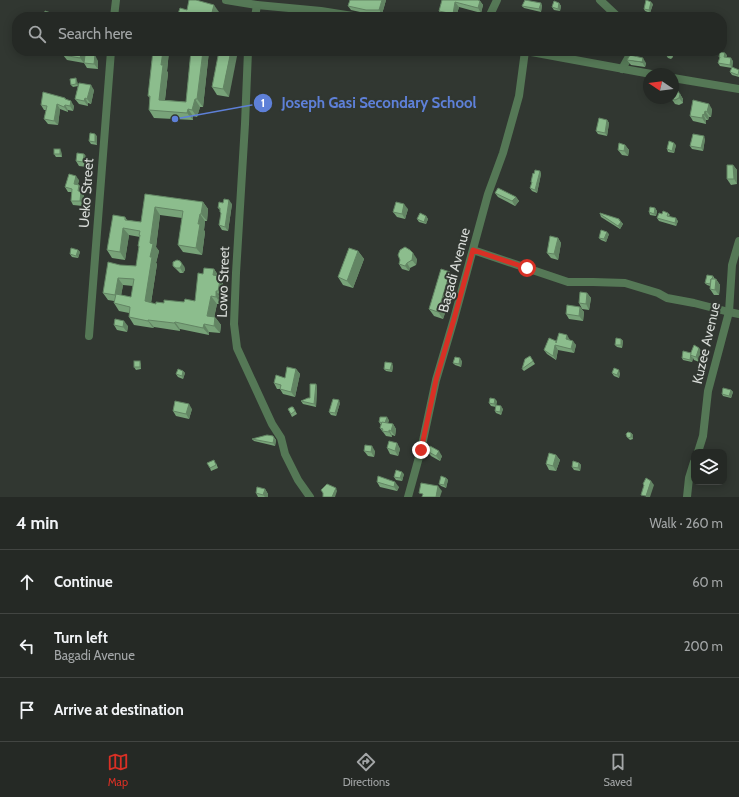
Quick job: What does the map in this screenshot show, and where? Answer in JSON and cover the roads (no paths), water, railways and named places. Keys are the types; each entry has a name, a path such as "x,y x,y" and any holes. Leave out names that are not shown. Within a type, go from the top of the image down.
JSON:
{"street":[{"path":"115,12 116,0"},
{"path":"226,0 249,2 257,5 327,12"},
{"path":"491,12 497,0"},
{"path":"600,0 613,12"},
{"path":"256,12 257,5"},
{"name":"Ueko Street","path":"89,336 111,56"},
{"name":"Lowo Street","path":"248,56 234,324 237,348 272,424 281,438 285,454 298,480 310,497"},
{"name":"Bagadi Avenue","path":"408,497 421,450 436,380 488,194 503,153 519,96 525,56"},
{"path":"553,56 643,73"},
{"path":"622,69 629,56"},
{"path":"679,79 739,89"},
{"name":"Kuzee Avenue","path":"699,449 703,436 708,391 729,312 732,265 739,240"},
{"path":"473,250 568,282 625,283 658,293 667,298 739,314"},
{"path":"688,497 689,478 691,472"}],"place":[{"name":"Joseph Gasi Secondary School","path":"175,119"}]}
